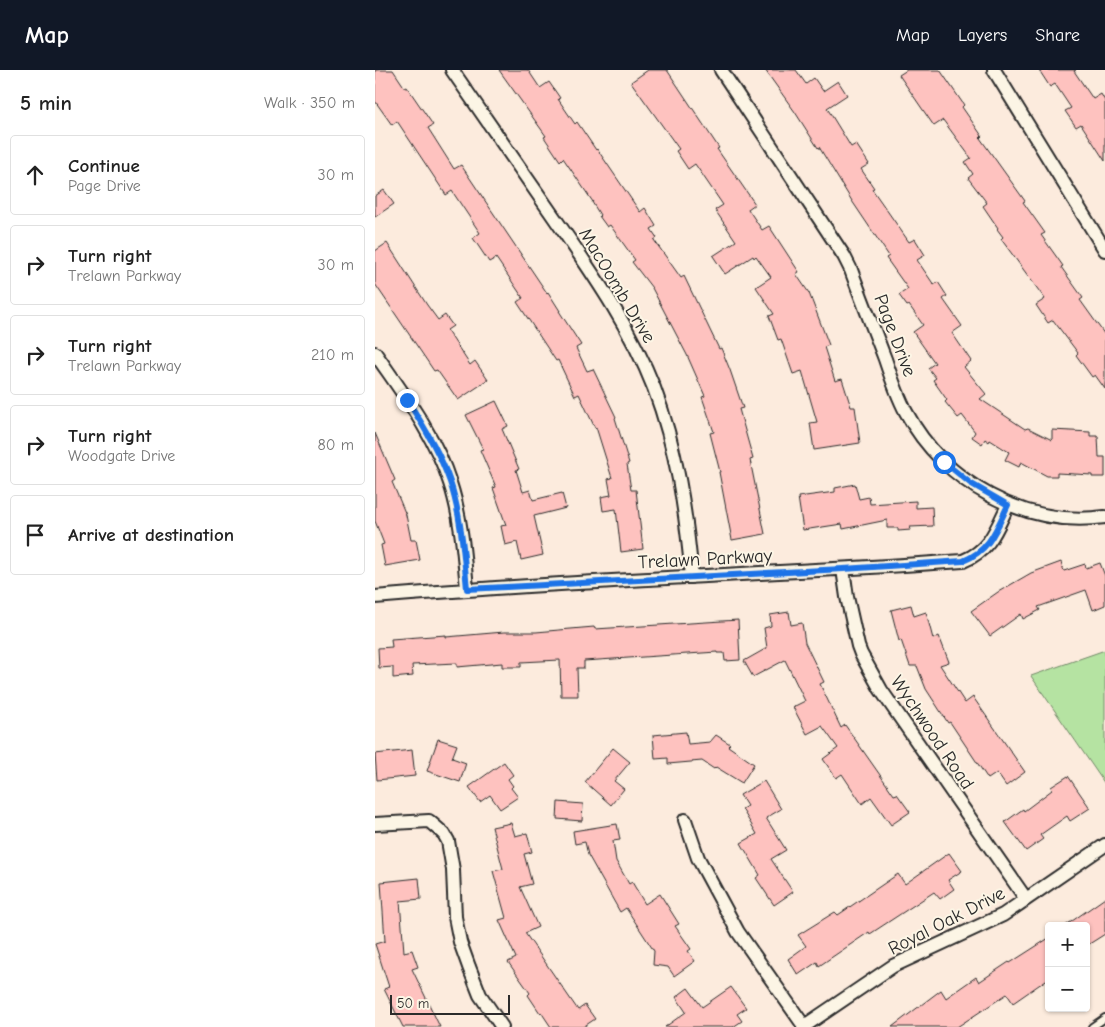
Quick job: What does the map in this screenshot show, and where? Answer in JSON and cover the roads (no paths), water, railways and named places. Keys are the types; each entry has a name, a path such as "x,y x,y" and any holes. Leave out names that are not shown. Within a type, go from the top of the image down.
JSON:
{"street":[{"name":"MacOomb Drive","path":"453,70 608,297 633,340 654,388 671,444 684,500 692,577"},
{"name":"Page Drive","path":"721,70 844,256 899,397 915,426 936,453 953,469 988,495 1008,505 1025,511 1062,518 1091,519 1105,517"},
{"path":"994,70 1105,250"},
{"path":"375,353 420,420 451,484 459,523 467,589"},
{"name":"Trelawn Parkway","path":"375,597 467,589 963,561 973,557 986,546 992,538 1008,505"},
{"name":"Wychwood Road","path":"843,569 847,597 861,654 881,690 1026,899"},
{"path":"685,820 698,858 738,932 803,1027"},
{"path":"375,824 429,821 445,834 449,849 455,918 460,942 480,995 503,1027"},
{"name":"Royal Oak Drive","path":"803,1027 893,966 1003,915 1105,845"}],"lane":[{"path":"1092,1027 1105,1018"}]}
